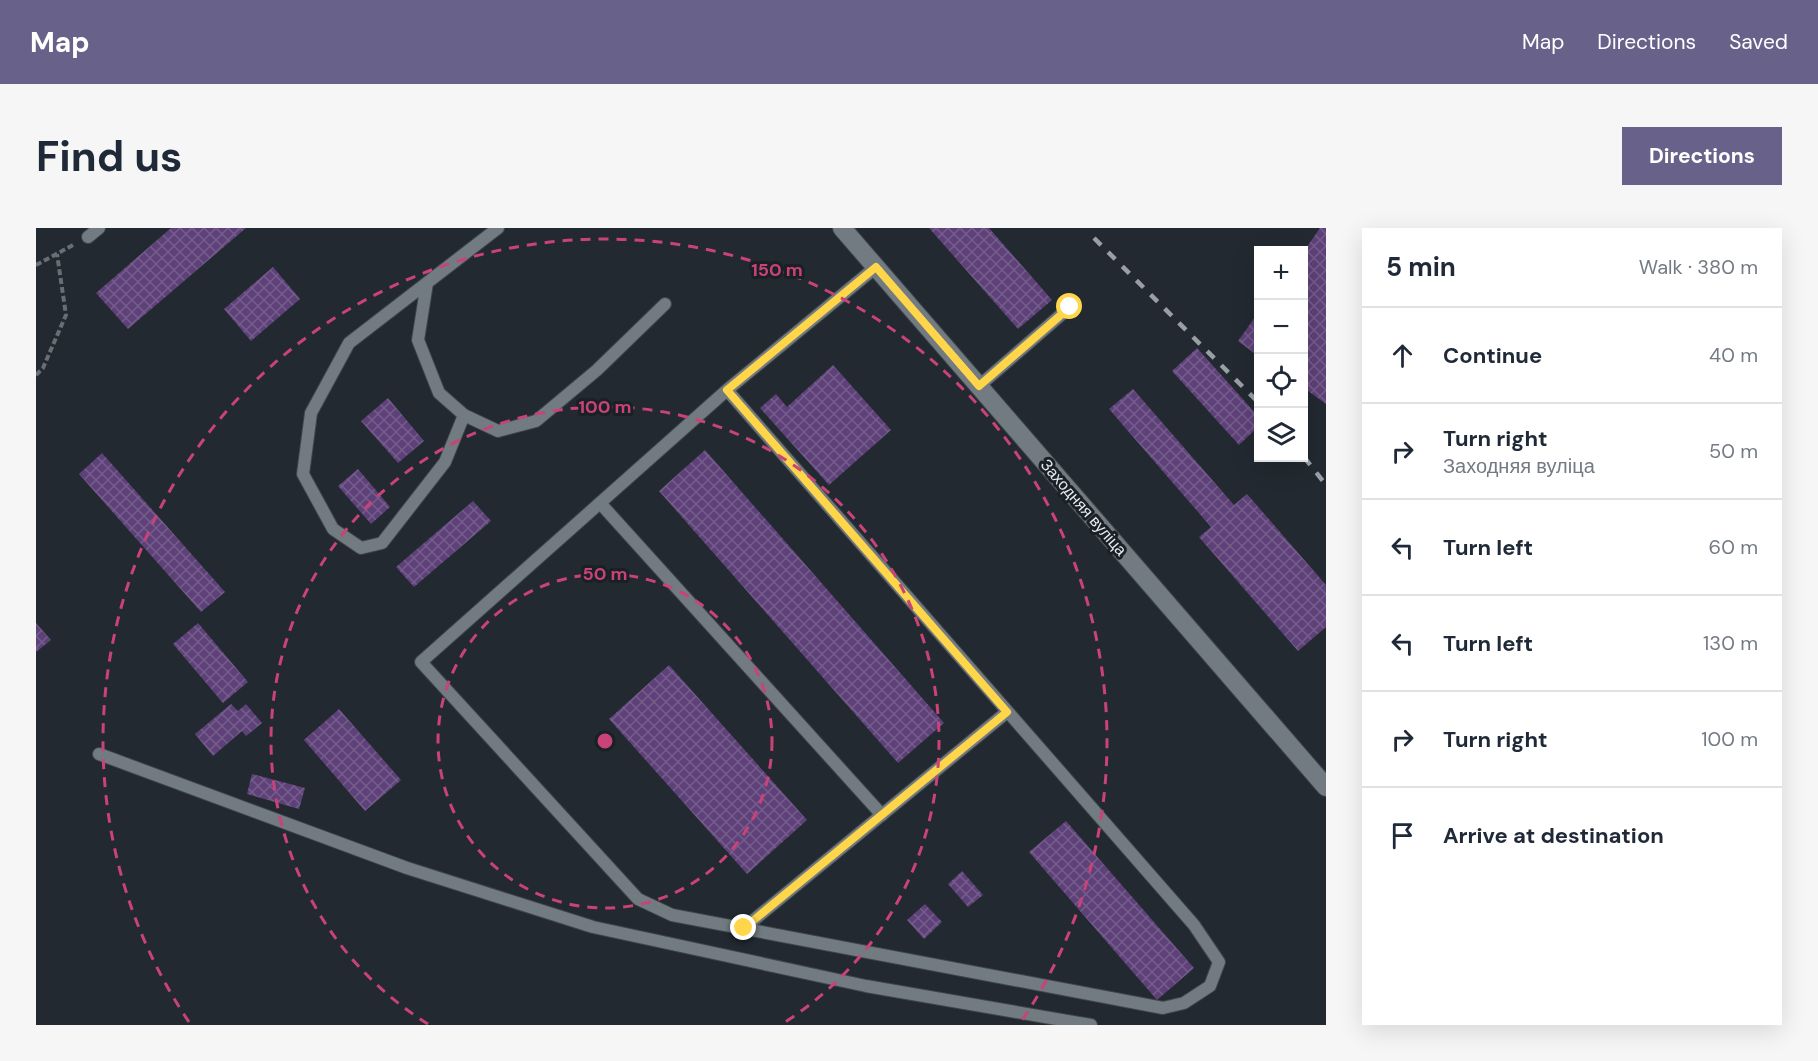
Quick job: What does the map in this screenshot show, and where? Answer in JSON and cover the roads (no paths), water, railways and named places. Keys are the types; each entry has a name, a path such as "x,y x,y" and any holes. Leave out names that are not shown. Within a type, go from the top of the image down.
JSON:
{"street":[{"name":"Заходняя вуліца","path":"842,228 1326,787"}],"lane":[{"path":"88,237 99,228"},
{"path":"464,415 445,462 382,543 362,548 333,529 303,474 311,414 349,343 498,228"},
{"path":"727,390 1194,925 1219,962 1210,987 1184,1003 1163,1008 672,915 638,898 421,662 727,390 876,267"},
{"path":"428,283 418,340 439,393 464,415 498,431 536,421 597,370 665,304"},
{"path":"979,386 1070,307"},
{"path":"600,503 882,815"},
{"path":"744,928 1007,712"},
{"path":"99,754 407,868 593,927 866,986 1091,1025"}],"railway":[{"path":"1094,238 1254,398"},
{"path":"1308,462 1326,485"}]}
